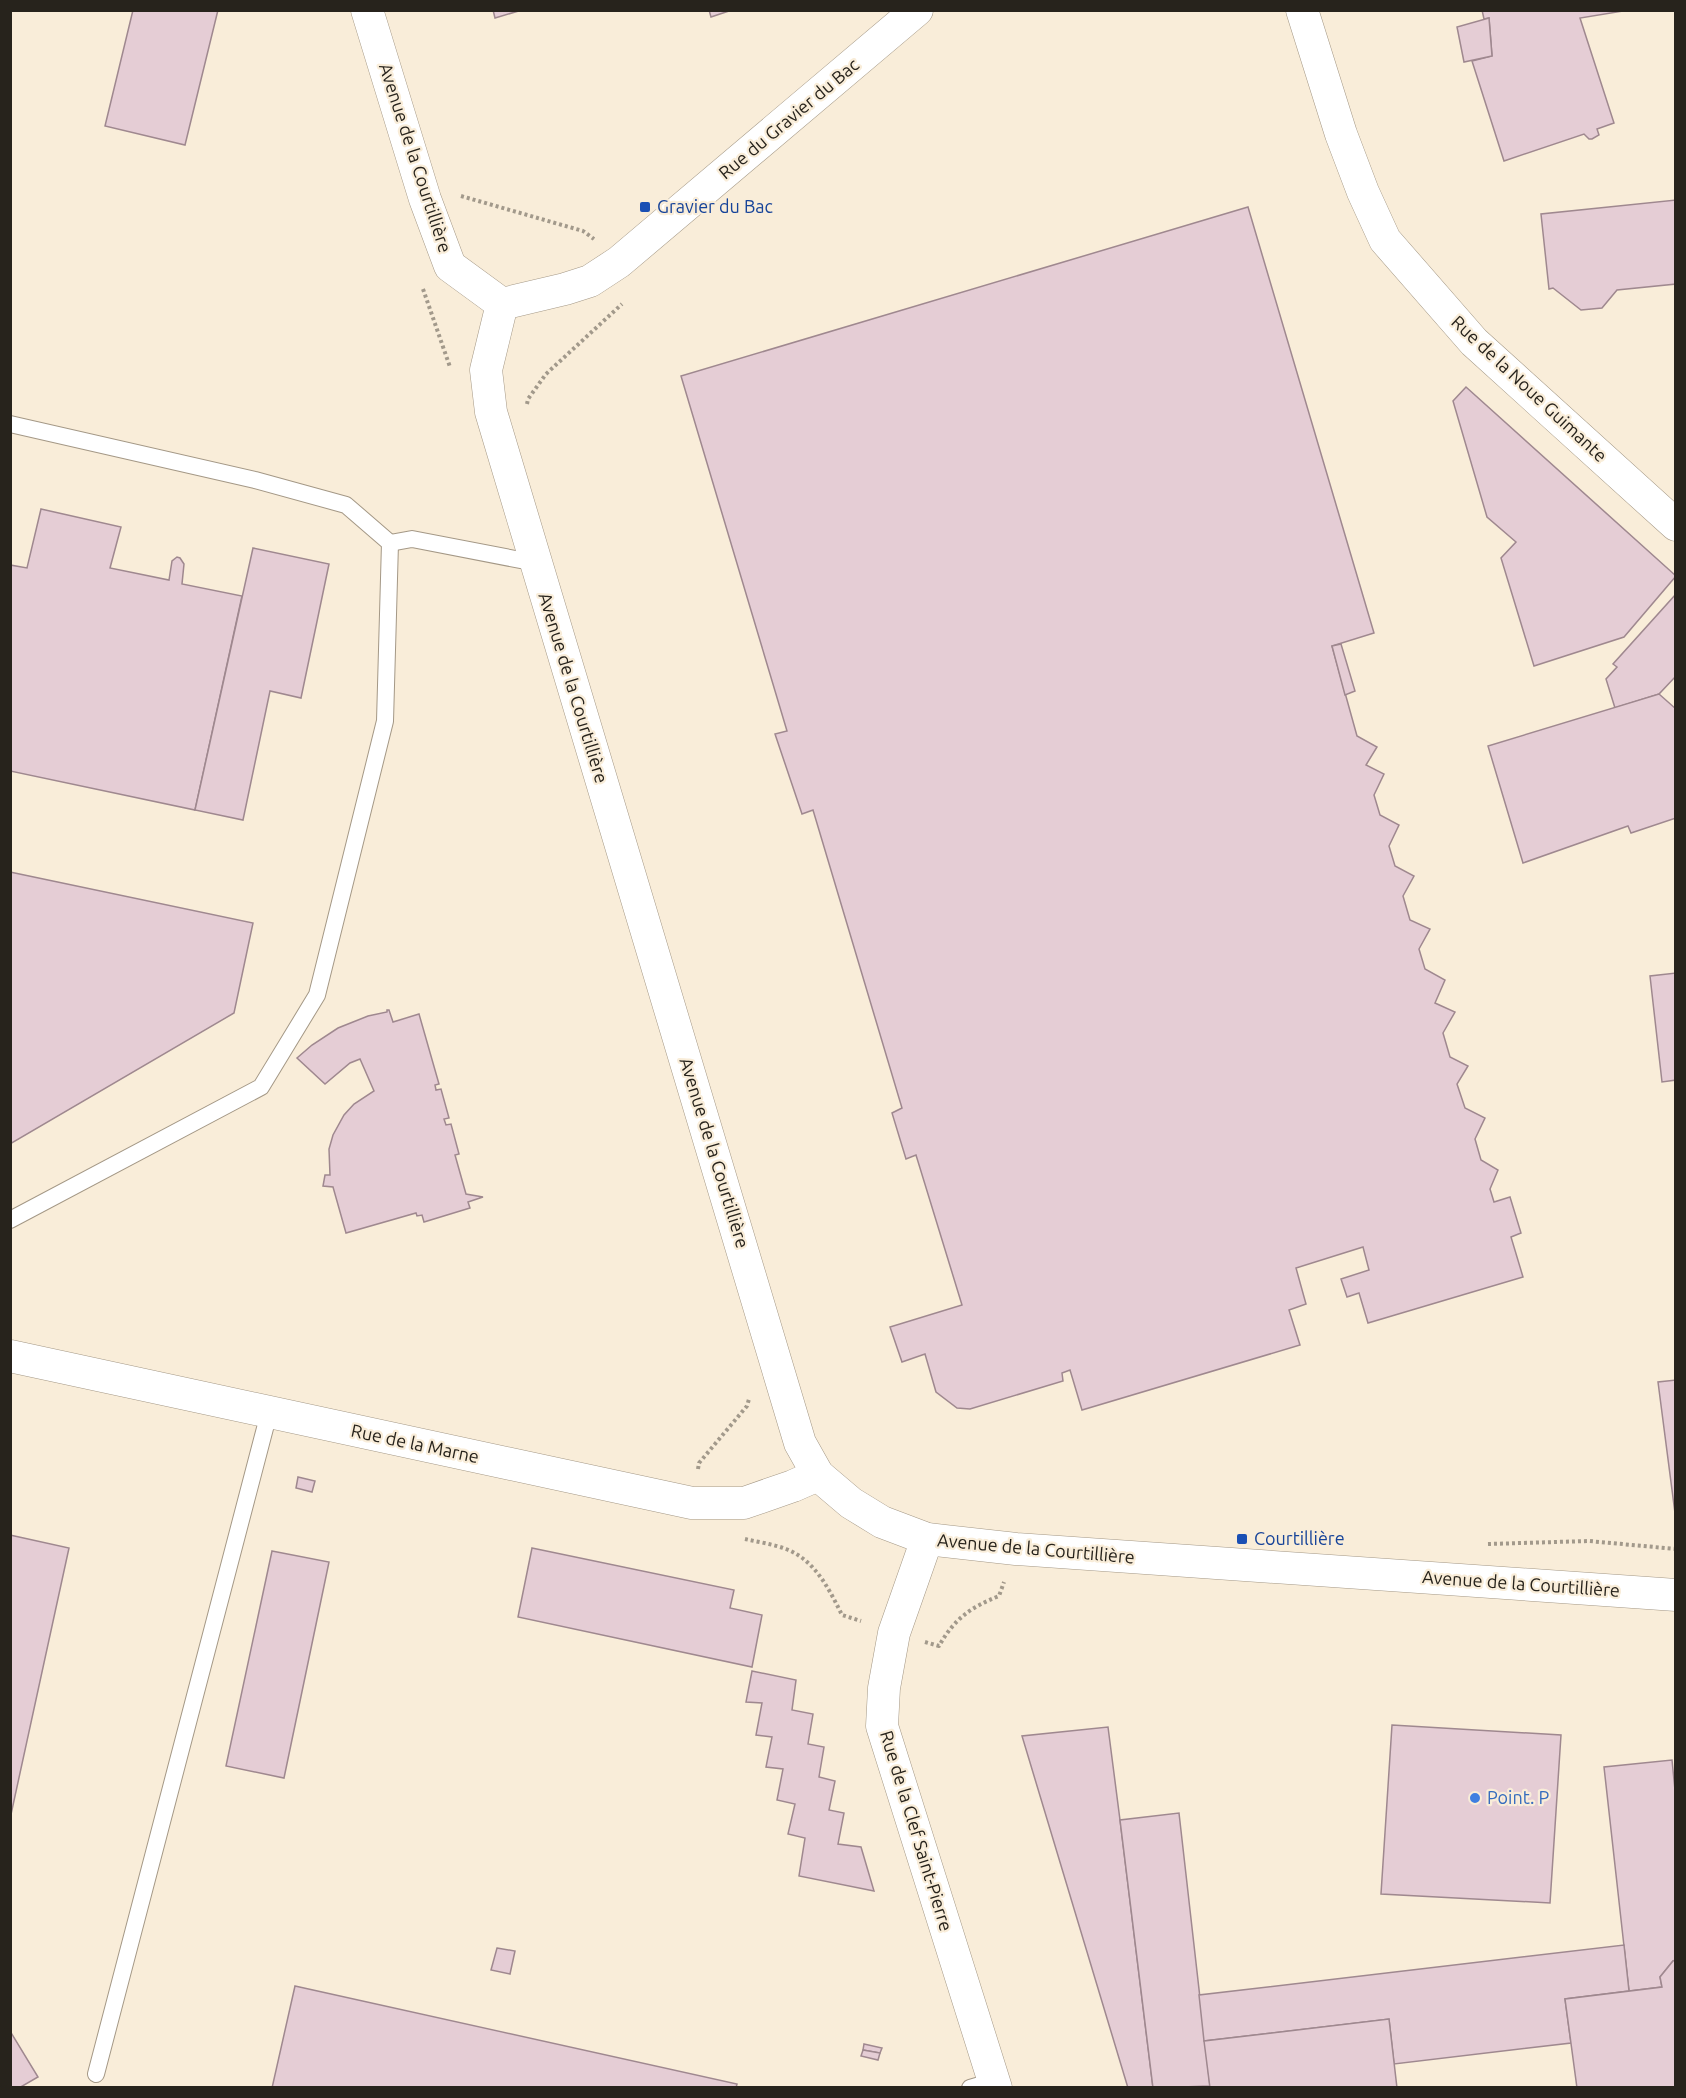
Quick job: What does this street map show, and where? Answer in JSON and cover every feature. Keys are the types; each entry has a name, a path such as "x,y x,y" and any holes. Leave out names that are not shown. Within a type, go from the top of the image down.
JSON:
{"street":[{"name":"Avenue de la Courtillière","path":"368,10 425,199 450,266 502,304 486,370 491,412 801,1443 818,1475 851,1503 882,1522 927,1539 1051,1552 1676,1595"},
{"name":"Rue du Gravier du Bac","path":"502,304 590,281 620,262 917,10"},
{"name":"Rue de la Noue Guimante","path":"1302,10 1341,134 1363,192 1385,240 1474,342 1676,525"},
{"name":"Rue de la Marne","path":"10,1356 692,1503 744,1503 818,1475"},
{"name":"Rue de la Clef Saint-Pierre","path":"927,1539 894,1633 884,1688 882,1726 986,2085"}],"lane":[{"path":"10,424 255,480 346,505 390,543"},
{"path":"390,543 412,539 536,563"},
{"path":"10,1220 261,1087 317,995 385,722 390,543"},
{"path":"96,2074 269,1413"}],"building":[{"path":"133,10 218,10 185,145 105,126"},
{"path":"493,10 522,10 495,18"},
{"path":"709,10 732,10 711,17"},
{"path":"1482,10 1629,10 1580,18 1614,123 1597,129 1599,135 1592,139 1584,134 1504,161 1472,61 1492,56 1489,18 1484,19"},
{"path":"1489,18 1492,56 1464,62 1457,27"},
{"path":"1676,200 1676,284 1617,290 1602,308 1581,310 1553,288 1549,289 1541,214"},
{"path":"1248,207 1374,633 1332,646 1357,736 1377,747 1366,765 1384,774 1374,795 1380,815 1399,825 1389,846 1395,866 1414,876 1403,896 1410,920 1430,929 1419,949 1425,969 1445,980 1435,1003 1455,1012 1443,1033 1450,1057 1468,1066 1457,1084 1465,1108 1485,1118 1475,1139 1481,1160 1498,1170 1490,1189 1494,1202 1510,1197 1521,1233 1511,1237 1523,1277 1368,1323 1359,1293 1347,1297 1341,1279 1369,1270 1363,1247 1296,1268 1306,1304 1289,1310 1300,1345 1082,1410 1070,1370 1062,1373 1063,1381 970,1409 957,1408 936,1392 925,1354 902,1362 890,1327 962,1305 916,1155 906,1159 892,1113 902,1108 813,810 802,814 775,734 787,731 681,376"},
{"path":"1466,387 1676,576 1624,637 1534,666 1501,558 1516,542 1487,517 1453,401"},
{"path":"41,509 121,527 110,568 169,580 172,561 177,557 184,564 182,584 242,596 195,810 10,771 10,565 27,568"},
{"path":"253,548 329,564 301,698 270,691 243,820 195,810"},
{"path":"1676,594 1676,676 1659,694 1615,708 1606,679 1617,667 1613,664"},
{"path":"1341,644 1355,691 1345,695 1332,646"},
{"path":"1659,694 1676,709 1676,818 1631,833 1628,826 1523,863 1488,746"},
{"path":"10,872 253,923 234,1013 10,1144"},
{"path":"1676,973 1676,1080 1662,1082 1650,976"},
{"path":"387,1010 393,1022 419,1014 439,1084 435,1085 436,1090 441,1089 449,1118 444,1119 446,1125 451,1124 459,1154 455,1155 466,1194 483,1197 468,1202 470,1208 424,1222 422,1215 417,1216 416,1213 346,1233 333,1187 323,1186 325,1175 330,1175 329,1149 333,1135 344,1115 354,1104 374,1091 360,1059 350,1063 325,1084 297,1058 338,1028 368,1016 387,1012"},
{"path":"1676,1380 1676,1513 1675,1513 1658,1382"},
{"path":"298,1477 315,1481 312,1492 296,1488"},
{"path":"10,1535 69,1548 10,1819"},
{"path":"532,1548 734,1590 730,1608 762,1615 752,1667 518,1617"},
{"path":"272,1551 329,1562 284,1778 226,1766"},
{"path":"752,1671 796,1680 792,1710 813,1714 808,1744 824,1747 819,1777 835,1781 829,1810 844,1813 838,1844 861,1847 874,1891 799,1876 805,1838 788,1834 795,1804 777,1800 783,1769 766,1767 772,1737 756,1735 762,1703 746,1702"},
{"path":"1392,1725 1561,1735 1550,1903 1381,1894"},
{"path":"1108,1727 1153,2088 1128,2088 1022,1736"},
{"path":"1672,1760 1676,1800 1676,1960 1660,1977 1662,1987 1629,1991 1604,1767"},
{"path":"1179,1813 1210,2086 1153,2088 1120,1820"},
{"path":"1624,1945 1629,1991 1565,1999 1571,2043 1394,2064 1389,2019 1204,2041 1199,1995"},
{"path":"497,1948 515,1951 510,1974 491,1970"},
{"path":"1676,1960 1676,2088 1577,2088 1565,1999 1662,1987 1660,1977"},
{"path":"295,1986 737,2084 736,2088 272,2088"},
{"path":"1389,2019 1397,2088 1210,2088 1204,2041"},
{"path":"10,2031 38,2077 19,2088 10,2088"},
{"path":"864,2044 882,2048 880,2053 863,2050"},
{"path":"863,2050 880,2053 878,2060 861,2056"}],"place":[{"name":"Gravier du Bac","path":"645,207"},
{"name":"Courtillière","path":"1242,1539"},
{"name":"Point. P","path":"1475,1798"}]}
